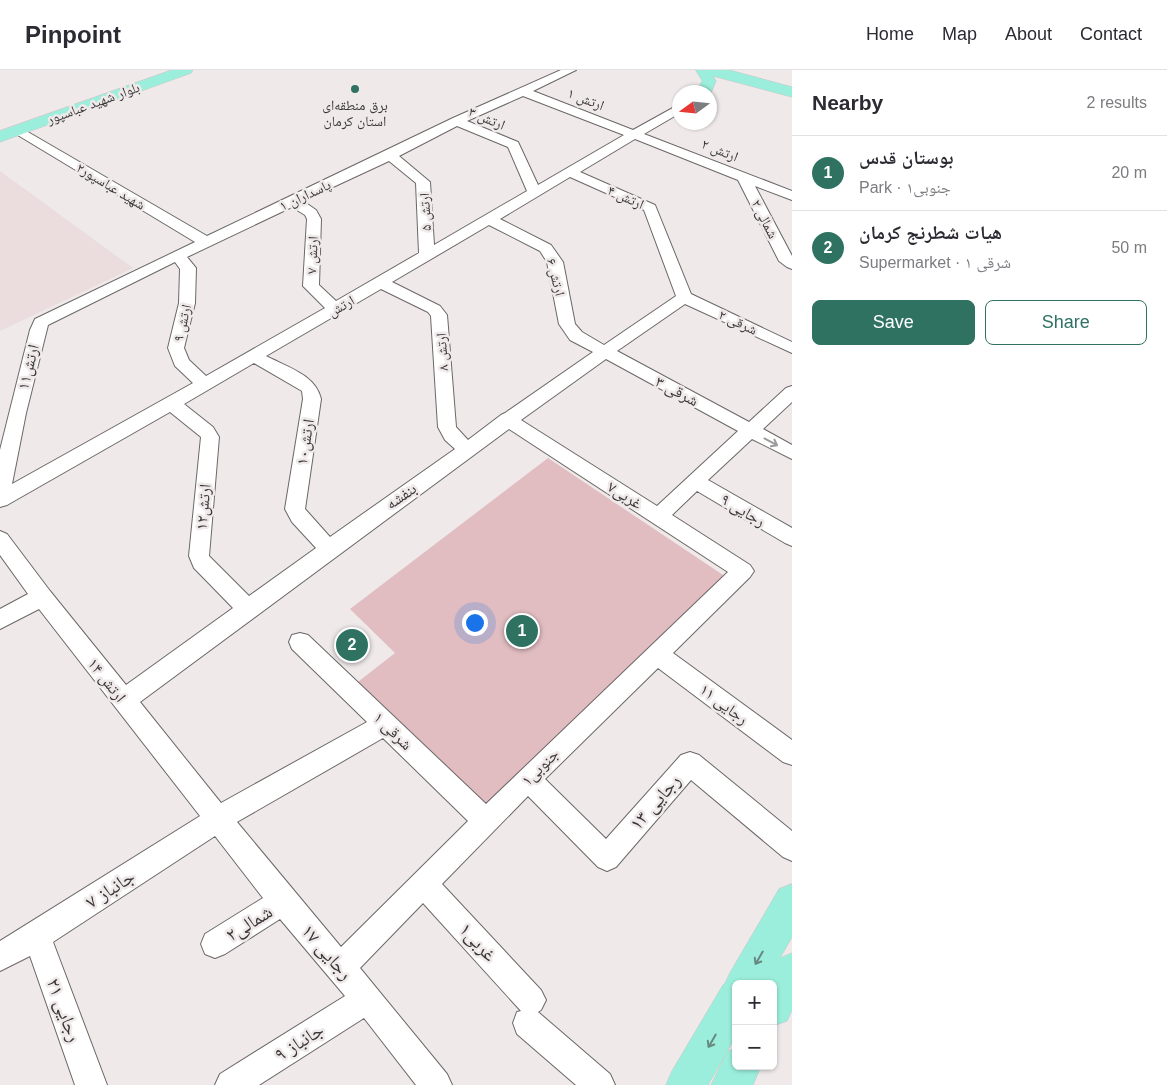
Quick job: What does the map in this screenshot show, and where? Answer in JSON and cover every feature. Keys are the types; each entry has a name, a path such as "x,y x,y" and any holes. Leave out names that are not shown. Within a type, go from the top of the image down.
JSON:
{"main road":[{"name":"بلوار شهید عباسپور","path":"0,137 56,112 161,70"},
{"name":"بلوار شهید عباسپور","path":"0,127 56,112 186,70"},
{"path":"703,70 709,81 707,85"},
{"path":"708,70 733,73 785,90"},
{"path":"717,90 742,86 785,90"},
{"path":"747,980 789,914"},
{"path":"777,1000 792,972"},
{"path":"686,1085 732,1005"}],"street":[{"name":"پاسداران ۱","path":"42,322 52,315 205,241 390,155 457,121 570,70"},
{"name":"ارتش ۱","path":"524,92 637,134"},
{"name":"ارتش","path":"0,500 172,404 672,113"},
{"name":"ارتش ۳","path":"457,121 513,145 534,192"},
{"name":"شهید عباسپور۲","path":"17,131 205,241"},
{"name":"ارتش ۲","path":"637,134 792,196"},
{"name":"ارتش ۵","path":"390,155 423,182 427,255"},
{"name":"ارتش ۴","path":"569,172 650,208 684,297"},
{"name":"شمالی ۲","path":"743,177 789,263"},
{"name":"ارتش ۷","path":"293,201 311,214 314,219 310,286 335,309"},
{"name":"ارتش ۶","path":"489,219 546,248 555,262 567,324 576,336 604,352"},
{"name":"ارتش ۹","path":"177,255 188,268 188,283 187,303 176,348 181,362 205,384"},
{"name":"ارتش ۸","path":"380,282 434,309 438,315 447,427 452,436 467,449"},
{"name":"شرقی ۲","path":"684,297 792,348"},
{"name":"بنفشه","path":"123,701 328,548 507,419 684,297"},
{"name":"ارتش۱۱","path":"0,495 17,413 38,330 42,322"},
{"name":"شرقی ۳","path":"604,352 792,453"},
{"name":"ارتش۱۰","path":"254,356 304,383 310,389 312,399 295,509 299,518 328,548"},
{"path":"659,516 792,392"},
{"name":"ارتش۱۲","path":"172,404 206,431 210,437 198,556 247,608"},
{"path":"0,421 17,413"},
{"name":"غربی۷","path":"507,419 743,570"},
{"name":"رجایی ۹","path":"695,481 792,538"},
{"name":"ارتش ۱۴","path":"0,539 42,597 218,819"},
{"name":"جنوبی۱","path":"341,967 528,779 743,570"},
{"path":"0,620 42,597"},
{"name":"شرقی ۱","path":"300,642 486,822"},
{"name":"رجایی ۱۱","path":"656,654 792,754"},
{"name":"جانباز ۷","path":"0,957 37,936 218,819 385,724"},
{"name":"رجایی ۱۳","path":"528,779 607,858 690,763 792,848"},
{"name":"رجایی ۱۷","path":"218,819 283,901 367,998 436,1085"},
{"name":"غربی۱","path":"424,884 530,1012 598,1085"},
{"name":"شمالی۲","path":"215,944 283,901"},
{"name":"رجایی ۲۱","path":"37,936 91,1085"},
{"name":"جانباز ۹","path":"230,1085 367,998"}],"shaded area":[{"path":"0,171 133,268 0,331"},
{"path":"548,458 726,577 482,819 354,685 395,653 350,609"}],"place":[{"name":"برق منطقه‌ای استان کرمان","path":"355,89"},
{"name":"بوستان قدس","path":"522,631"},
{"name":"هیات شطرنج کرمان","path":"352,645"}]}
